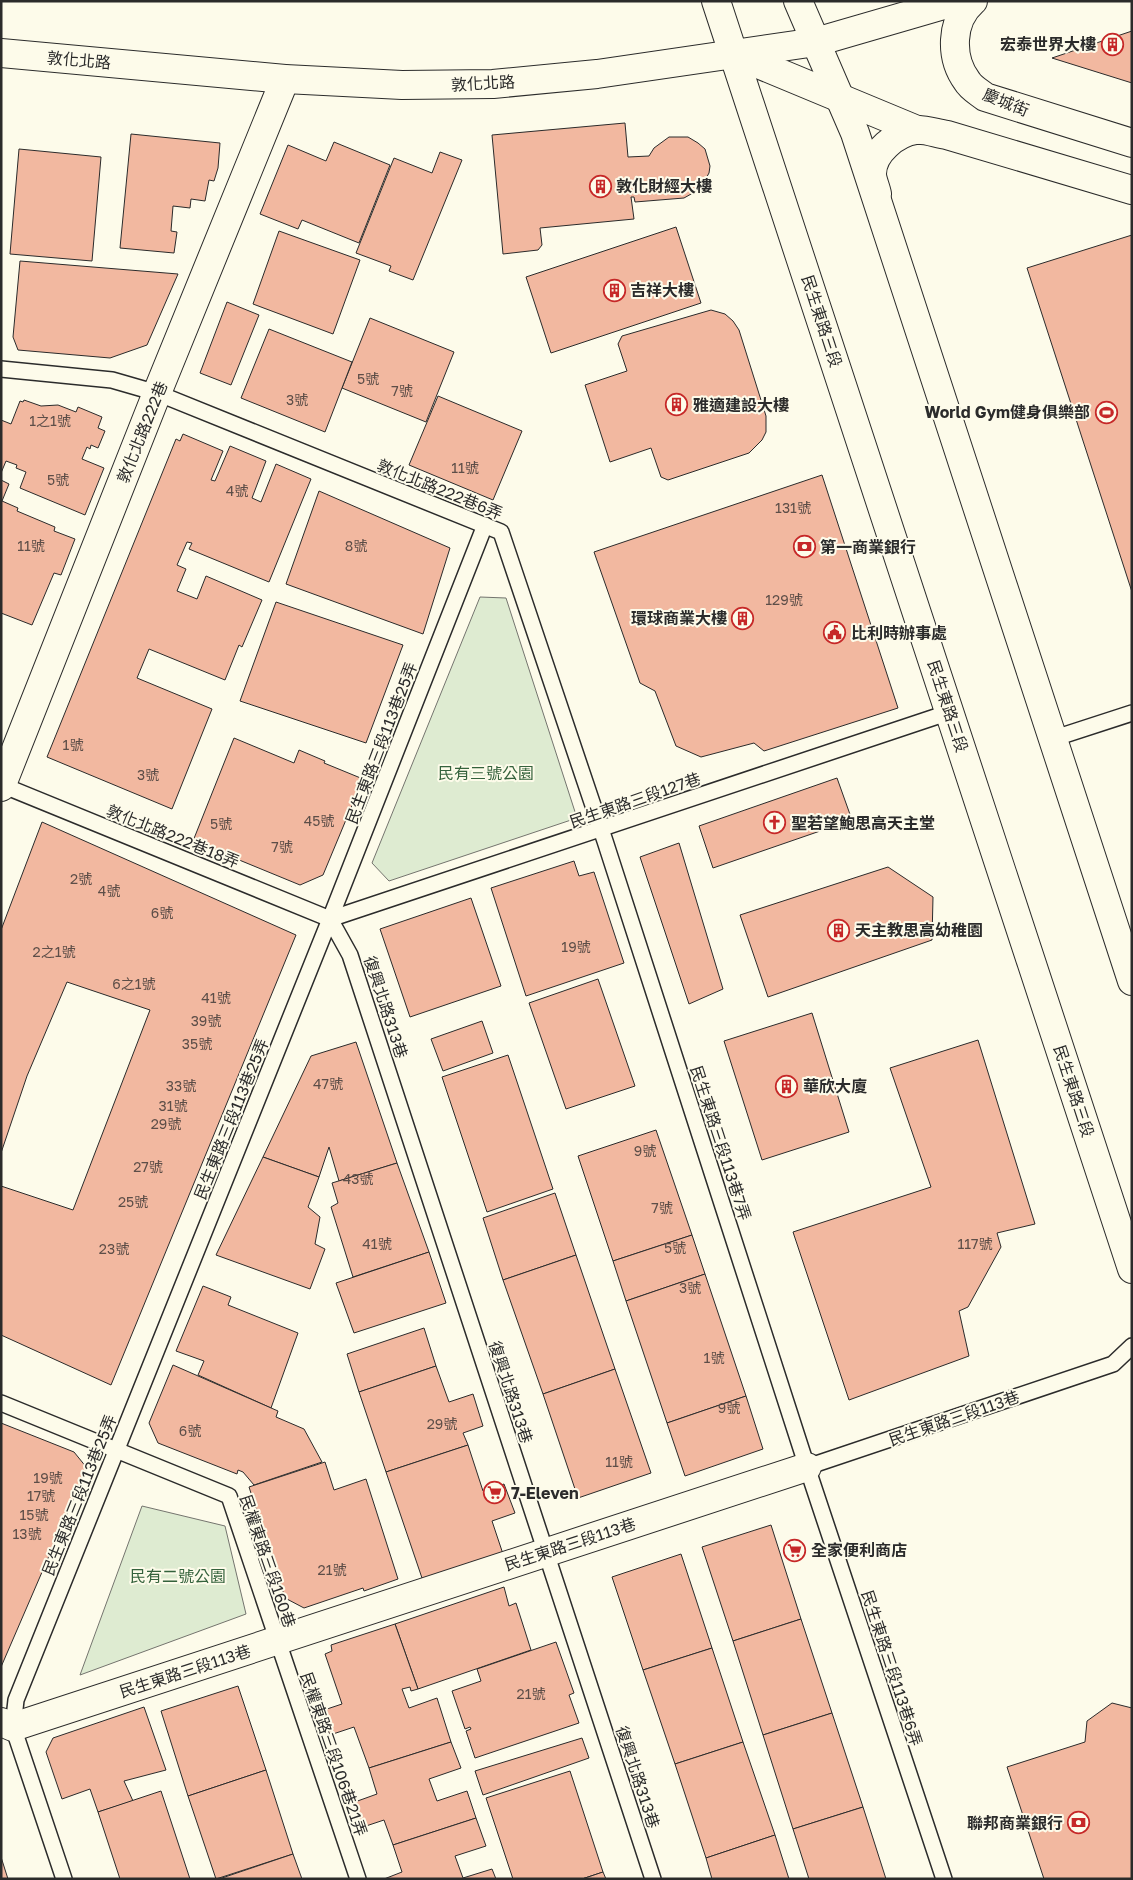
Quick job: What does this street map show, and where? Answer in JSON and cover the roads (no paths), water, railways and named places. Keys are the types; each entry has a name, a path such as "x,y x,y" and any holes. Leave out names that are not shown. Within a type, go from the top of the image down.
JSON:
{"street":[{"name":"民生東路三段","path":"716,1 1132,1269"},
{"path":"798,1 855,133 1132,981"},
{"name":"敦化北路","path":"1,53 285,79 402,85 493,84 597,74 816,42 957,1"},
{"name":"慶城街","path":"973,1 960,19 955,36 957,60 968,83 984,97 1132,143"},
{"path":"734,54 917,130 947,135 1132,190"},
{"name":"敦化北路222巷","path":"2,786 157,393 285,79"},
{"path":"879,206 872,174 877,158 886,145 900,134 917,130"},
{"name":"民生東路三段113巷","path":"7,1725 278,1641 545,1552 807,1468"}],"lane":[{"name":"敦化北路222巷6弄","path":"1,370 112,380 157,393 501,532 601,830"},
{"name":"民生東路三段113巷25弄","path":"7,1725 330,919 485,525"},
{"name":"民生東路三段127巷","path":"330,919 950,712"},
{"path":"1052,739 1132,713"},
{"name":"敦化北路222巷18弄","path":"2,786 330,919"},
{"name":"民生東路三段113巷7弄","path":"601,830 807,1468"},
{"name":"復興北路313巷","path":"330,919 350,955 653,1879"},
{"name":"民生東路三段113巷","path":"807,1468 1113,1364 1132,1346"},
{"name":"民權東路三段160巷","path":"1,1403 229,1496 278,1641"},
{"name":"民生東路三段113巷6弄","path":"807,1468 944,1879"},
{"name":"民權東路三段106巷21弄","path":"278,1641 358,1879"},
{"path":"7,1725 64,1879"}],"place":[{"name":"宏泰世界大樓","path":"1112,44"},
{"name":"敦化財經大樓","path":"600,186"},
{"name":"吉祥大樓","path":"614,290"},
{"name":"雅適建設大樓","path":"677,405"},
{"name":"World Gym健身俱樂部","path":"1106,412"},
{"name":"第一商業銀行","path":"804,547"},
{"name":"環球商業大樓","path":"743,618"},
{"name":"比利時辦事處","path":"835,633"},
{"name":"聖若望鮑思高天主堂","path":"775,823"},
{"name":"天主教思高幼稚園","path":"839,930"},
{"name":"華欣大廈","path":"787,1086"},
{"name":"7-Eleven","path":"495,1493"},
{"name":"全家便利商店","path":"795,1550"},
{"name":"聯邦商業銀行","path":"1079,1823"}],"park label":[{"name":"民有三號公園","path":"486,773"},
{"name":"民有二號公園","path":"178,1576"}]}
